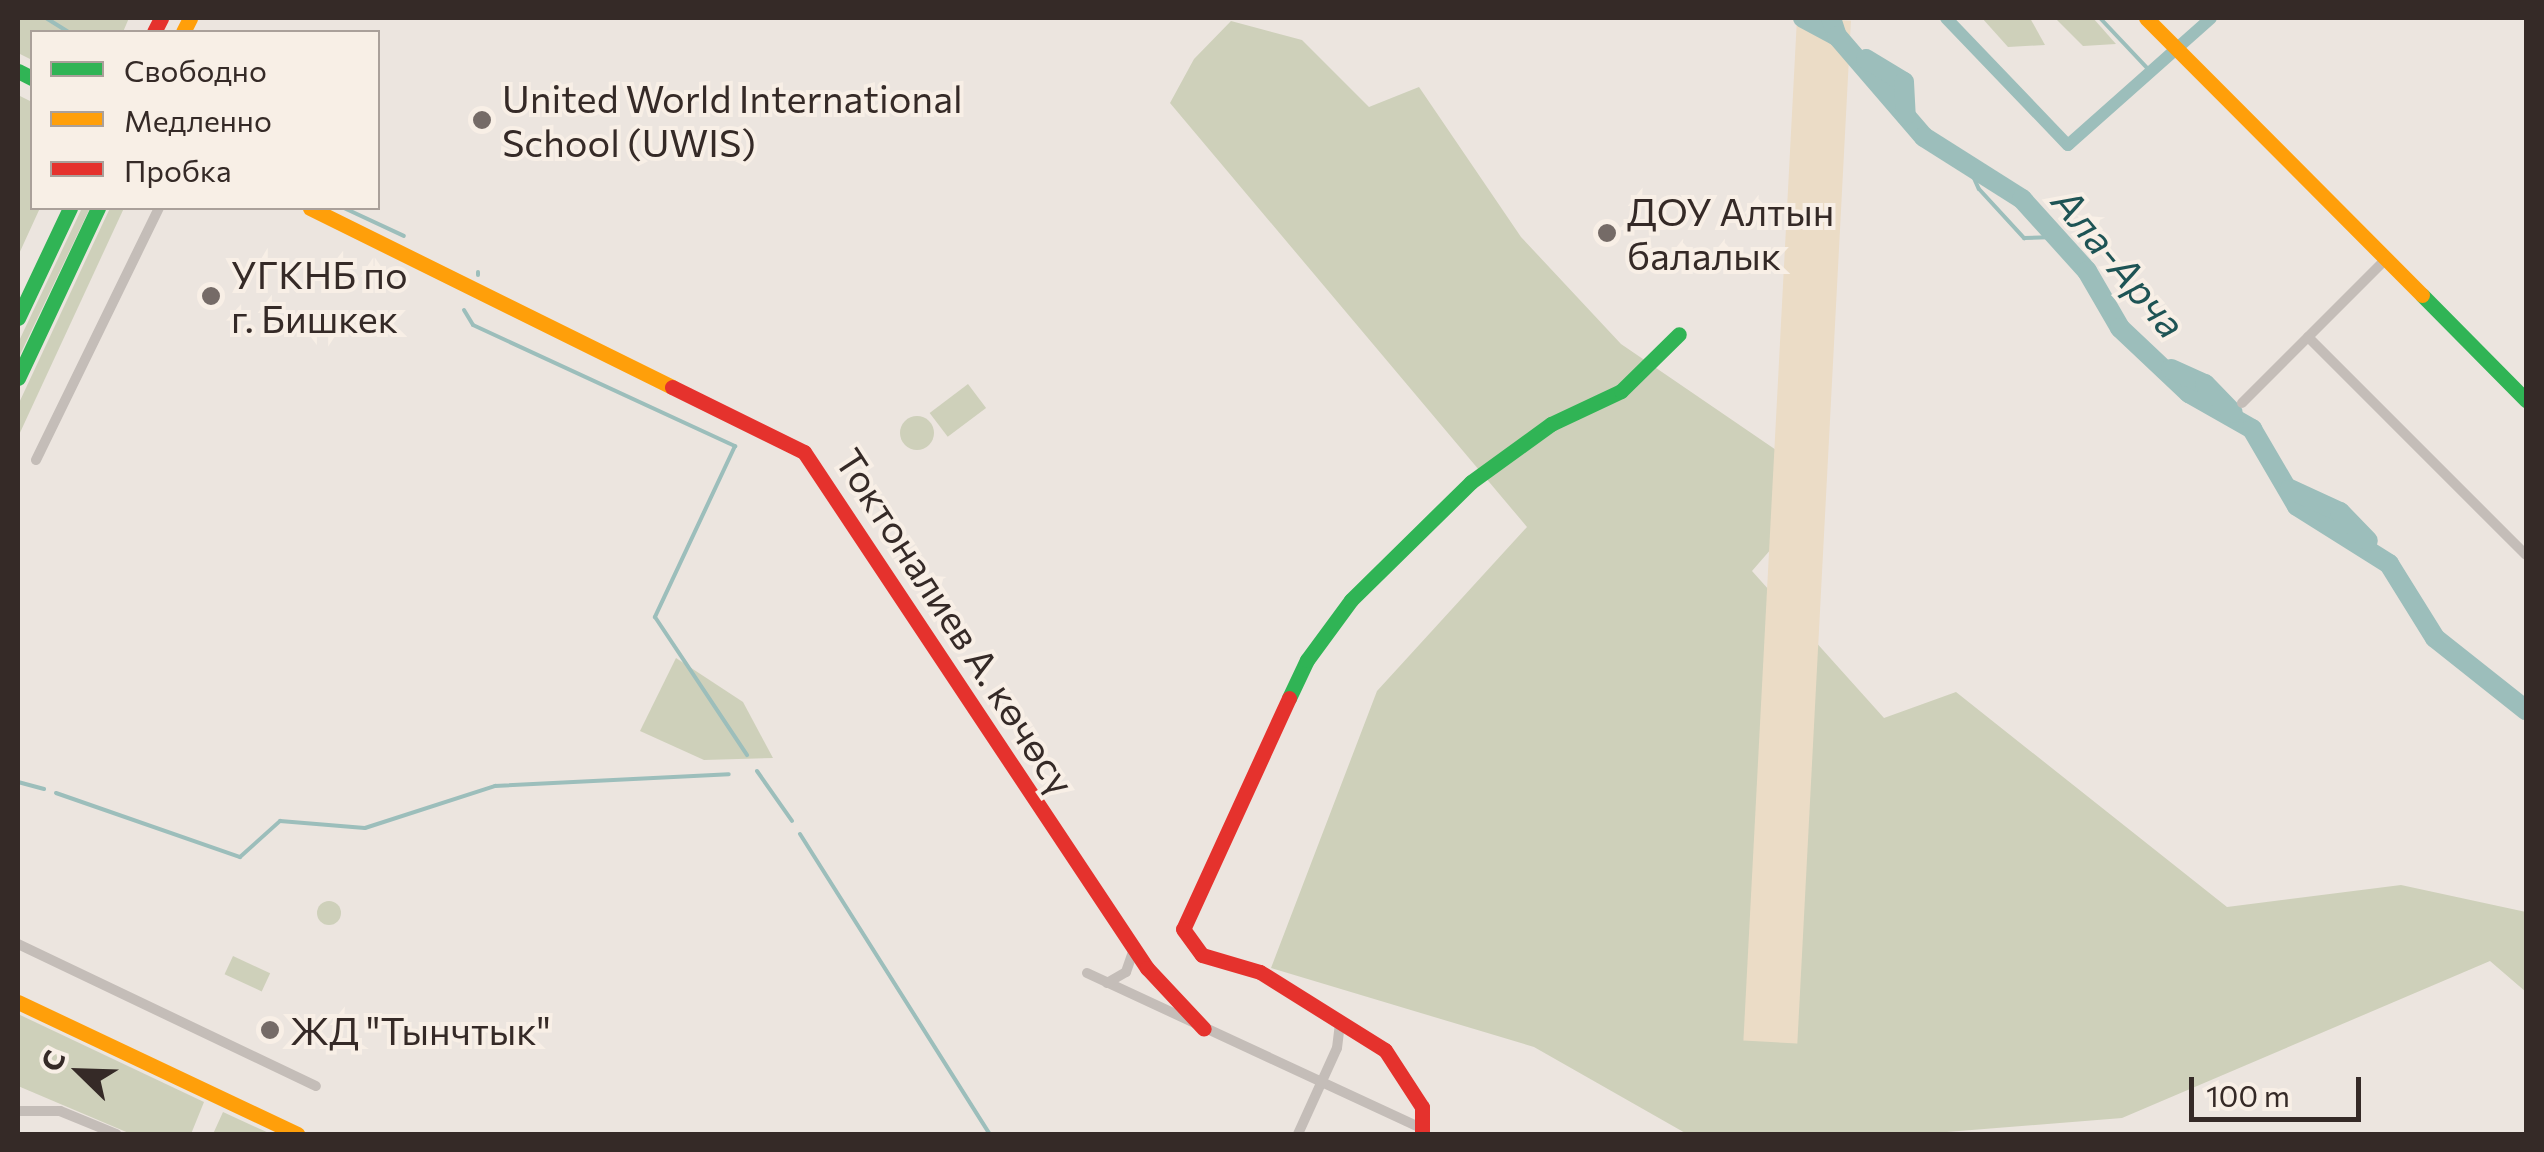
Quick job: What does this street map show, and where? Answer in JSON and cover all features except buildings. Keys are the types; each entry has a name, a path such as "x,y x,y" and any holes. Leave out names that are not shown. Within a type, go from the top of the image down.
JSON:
{"street":[{"path":"2146,18 2526,400"},
{"path":"18,318 69,210"},
{"path":"18,378 97,210"},
{"path":"36,460 159,210"},
{"name":"Токтоналиев А. көчөсү","path":"314,210 804,452 1134,948 1204,1029"},
{"path":"2242,403 2386,258"},
{"path":"1087,973 1423,1132 1422,1107 1398,1063 1260,972 1202,955 1183,930 1306,660 1351,600 1471,482 1551,424 1621,391 1678,334"},
{"path":"2308,336 2526,555"},
{"path":"18,944 316,1086"},
{"path":"1107,983 1126,972 1134,948"},
{"path":"18,1002 297,1134"},
{"path":"1298,1134 1320,1084 1340,1022"},
{"path":"18,1111 60,1111 116,1134"}],"green space":[{"path":"18,18 129,18 124,30 30,30 30,59 18,53"},
{"path":"1982,18 2030,18 2045,45 2008,47"},
{"path":"2055,18 2093,18 2116,44 2083,46"},
{"path":"1231,21 1302,40 1369,107 1419,87 1521,237 1621,344 1779,452 1799,517 1752,571 1884,718 1956,692 2227,907 2401,885 2526,912 2526,992 2490,961 2122,1118 1922,1134 1687,1134 1534,1047 1271,968 1377,691 1527,527 1170,103 1194,59"},
{"path":"18,95 30,101 30,210 39,210 18,256"},
{"path":"81,210 89,210 18,359 18,343"},
{"path":"109,210 123,210 18,437 18,405"},
{"path":"968,384 986,408 948,437 930,413"},
{"path":"917,416 929,421 934,433 929,445 917,450 905,445 900,433 905,421"},
{"path":"676,658 743,702 773,758 704,760 640,731"},
{"path":"329,901 341,913 329,925 317,913"},
{"path":"233,956 270,973 262,991 225,974"},
{"path":"18,1014 204,1102 191,1134 131,1134 18,1086"},
{"path":"223,1112 271,1134 213,1134"}],"sand":[{"path":"1797,18 1851,21 1797,1043 1743,1041"}],"waterway":[{"path":"46,18 65,30"},
{"path":"1803,18 1837,36"},
{"name":"Ала-Арча","path":"1831,18 1837,36 1924,137 2022,199 2087,271 2120,328 2189,393 2252,429 2297,506 2389,564 2435,638 2526,710"},
{"path":"1946,18 2068,145 2211,18"},
{"path":"2100,18 2150,71"},
{"path":"1866,59 1904,82 1906,115"},
{"path":"1969,167 1979,189 2024,238 2056,237"},
{"path":"348,210 404,236"},
{"path":"464,310 473,325 735,446 655,617 747,755"},
{"path":"2171,369 2205,384 2233,413"},
{"path":"2290,489 2340,512 2368,541"},
{"path":"757,771 792,821"},
{"path":"56,793 240,857 280,821 365,828 495,786 729,774"},
{"path":"18,782 44,789"},
{"path":"800,834 990,1134"}],"traffic: fast":[{"path":"18,71 30,77"},
{"path":"18,318 69,210"},
{"path":"18,378 97,210"},
{"path":"2422,295 2526,400"},
{"path":"1289,698 1307,660 1351,600 1471,482 1551,424 1621,391 1679,334"}],"traffic: slow":[{"path":"184,30 190,18"},
{"path":"2146,18 2422,295"},
{"path":"314,210 672,387"},
{"path":"18,1002 297,1134"}],"traffic: jam":[{"path":"155,30 161,18"},
{"path":"672,387 804,452 1147,968 1204,1029"},
{"path":"1289,698 1183,929 1202,955 1260,972 1385,1050 1422,1107 1422,1134"}],"place":[{"name":"United World International School (UWIS)","path":"482,120"},
{"name":"ДОУ Алтын балалык","path":"1607,233"},
{"name":"УГКНБ по г. Бишкек","path":"211,296"},
{"name":"ЖД \"Тынчтык\"","path":"270,1030"}]}
